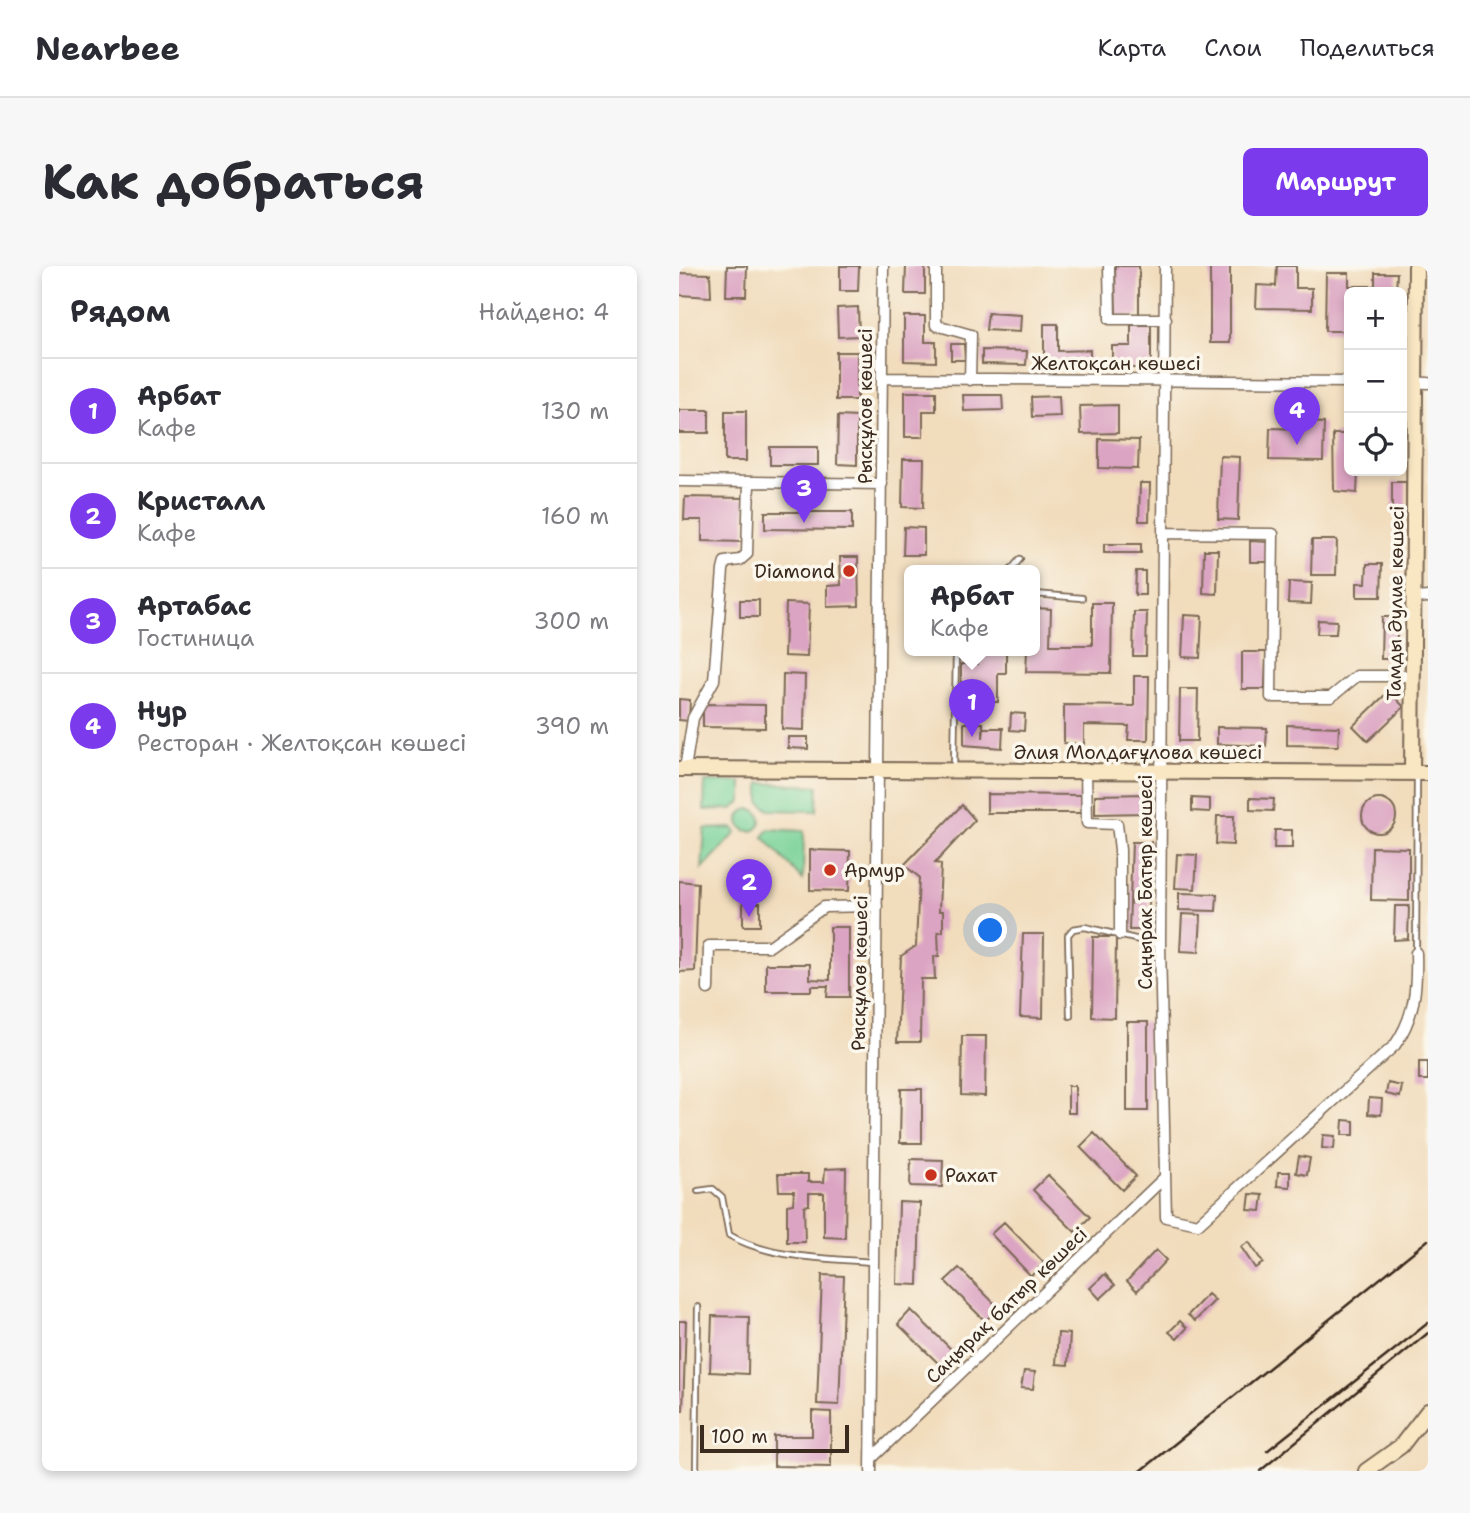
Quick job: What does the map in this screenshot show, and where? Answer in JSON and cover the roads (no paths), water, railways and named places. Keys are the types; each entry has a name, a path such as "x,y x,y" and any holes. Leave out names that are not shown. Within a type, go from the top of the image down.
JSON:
{"street":[{"name":"Рысқұлов көшесі","path":"871,1471 883,266"},
{"path":"936,266 936,326 971,335 970,380"},
{"path":"1109,266 1110,319 1166,319"},
{"name":"Саңырак Батыр көшесі","path":"1165,266 1160,945 1166,1217 1198,1224 1395,1045 1407,1028 1413,1010 1416,953"},
{"name":"Тамды Әулие көшесі","path":"1416,266 1422,598 1414,676 1419,773"},
{"name":"Желтоқсан көшесі","path":"883,378 1344,382"},
{"path":"679,481 882,484"},
{"path":"682,769 693,718 714,680 723,570 726,562 740,560 747,554 749,482"},
{"path":"1165,533 1273,534 1271,697 1331,697 1357,676 1414,676"},
{"name":"Әлия Молдағұлова көшесі","path":"682,769 1419,773"},
{"path":"1086,771 1087,823 1117,824 1120,850 1120,935"},
{"path":"708,989 709,946 770,946 824,907 877,906"},
{"name":"Саңырақ батыр көшесі","path":"871,1458 1165,1177"},
{"path":"1366,1471 1401,1446 1428,1411"}],"lane":[{"path":"1015,565 1020,559"},
{"path":"1040,594 1082,598"},
{"path":"954,771 955,656"},
{"path":"1416,953 1419,773"},
{"path":"1070,1016 1068,935 1073,929 1085,927 1160,945"},
{"path":"698,1191 713,1189 722,1197 729,1235 742,1242 801,1255 873,1262"},
{"path":"696,1471 698,1307"}],"railway":[{"path":"1141,1471 1428,1240"},
{"path":"1267,1451 1428,1323"},
{"path":"1260,1471 1428,1333"}],"place":[{"name":"Нур","path":"1297,445"},
{"name":"Артабас","path":"804,523"},
{"name":"Diamond","path":"849,571"},
{"name":"Арбат","path":"972,737"},
{"name":"Армур","path":"830,870"},
{"name":"Кристалл","path":"749,917"},
{"name":"Рахат","path":"931,1175"}]}
